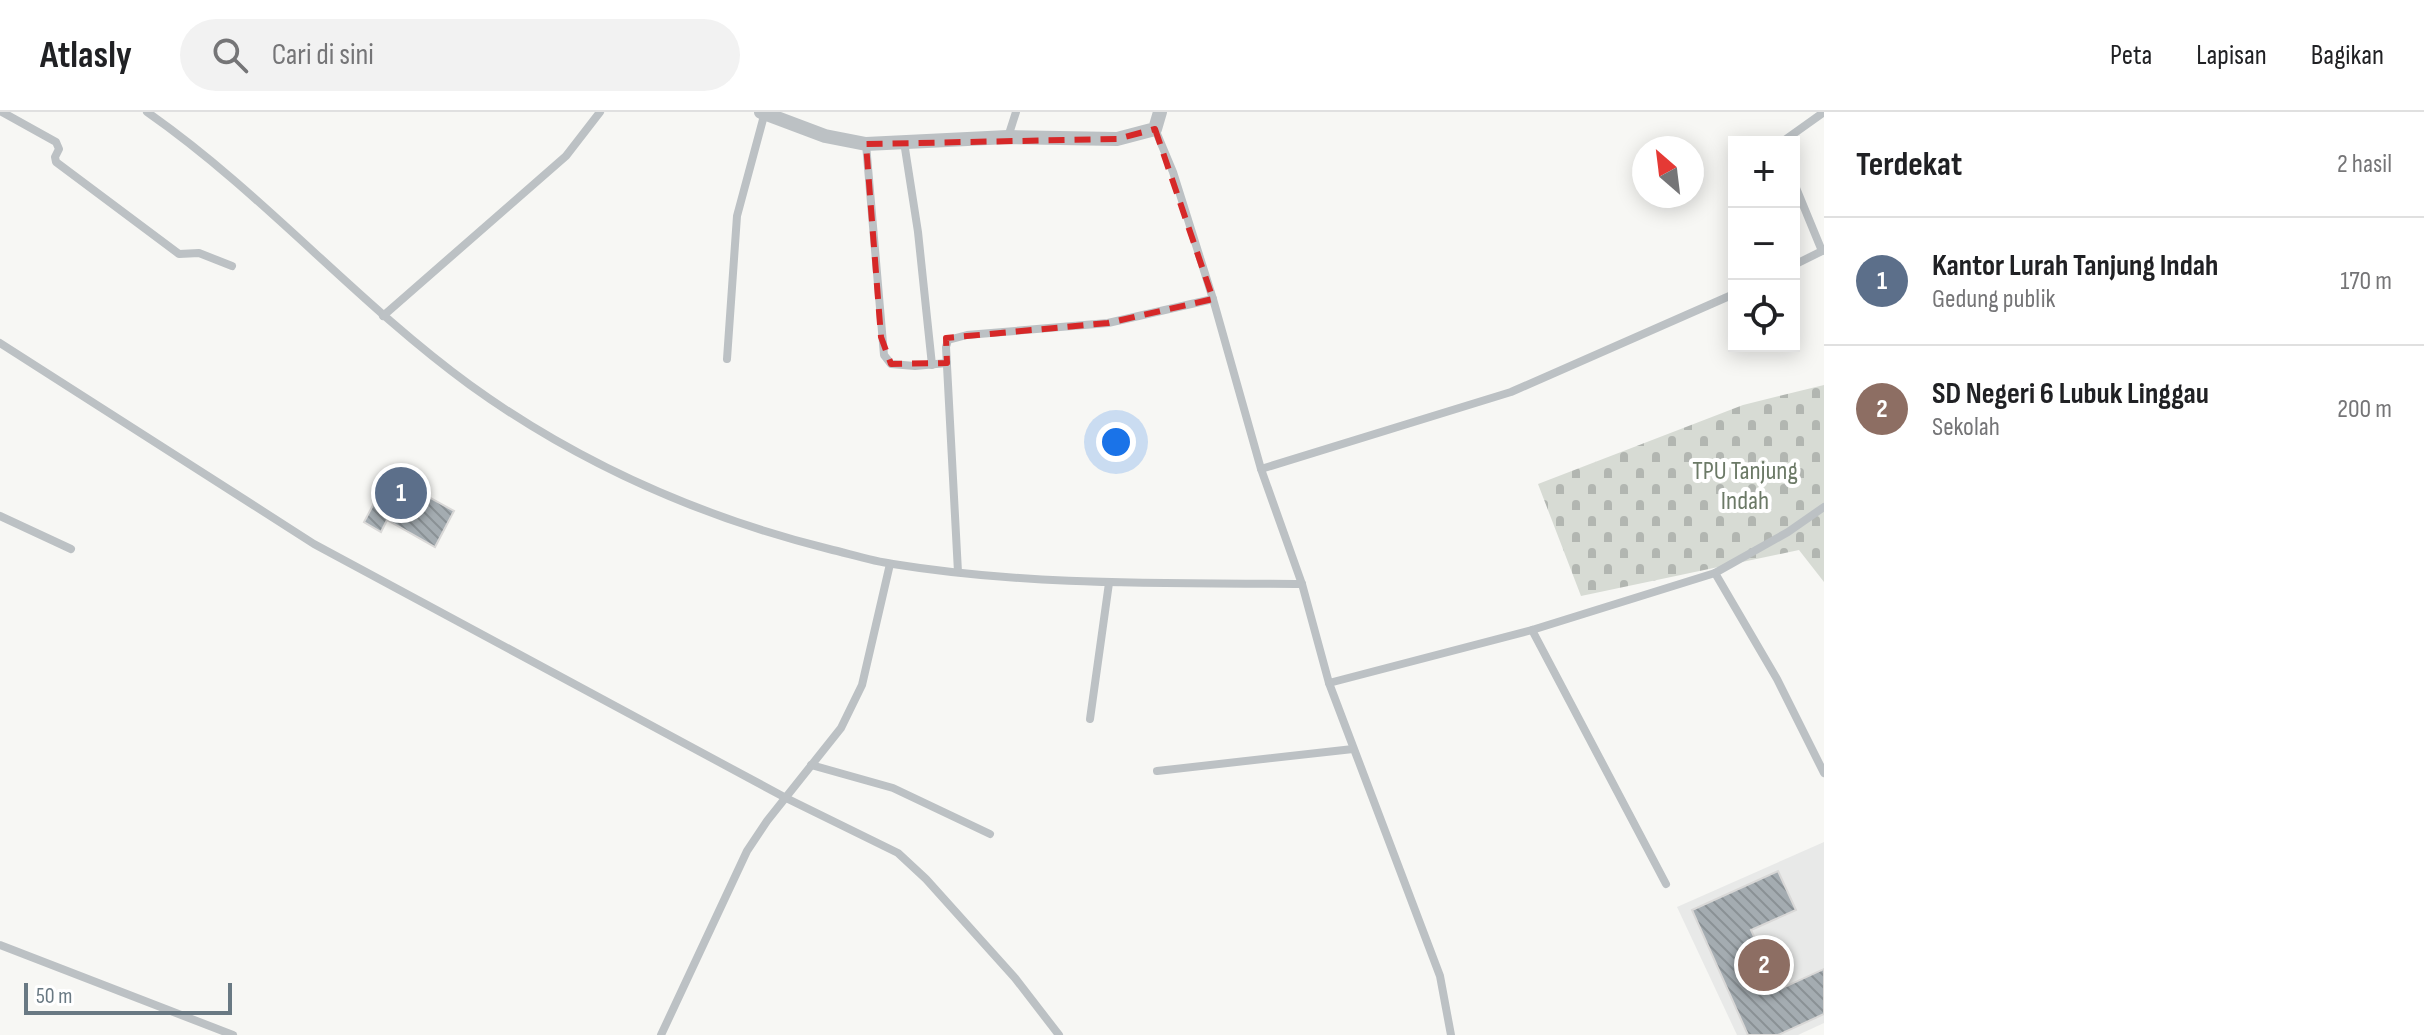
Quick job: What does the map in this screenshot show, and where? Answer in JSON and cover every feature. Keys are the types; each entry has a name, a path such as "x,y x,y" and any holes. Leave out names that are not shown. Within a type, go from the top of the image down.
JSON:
{"street":[{"path":"2,112 56,142 59,149 56,162 179,254 199,253 232,266"},
{"path":"147,112 247,193 383,316 471,386 566,448 660,494 772,535 890,564 1109,583 1302,584"},
{"path":"383,316 566,156 600,112"},
{"path":"1008,137 1016,112"},
{"path":"1160,112 1155,129 1173,172 1213,299 1261,469 1302,584 1329,683 1440,976 1451,1035"},
{"path":"1790,136 1824,112"},
{"path":"727,359 737,216 764,113 825,136 866,144 1008,137 1117,139 1155,129"},
{"path":"904,142 918,232 932,365"},
{"path":"866,144 884,355 891,364 947,363"},
{"path":"1800,197 1823,250 1800,262"},
{"path":"1261,469 1511,392 1728,297"},
{"path":"958,572 948,340 1108,323 1213,299"},
{"path":"0,343 314,544 786,798 898,853 926,879 1015,978 1059,1035"},
{"path":"1329,683 1532,630 1715,573 1788,532 1824,507"},
{"path":"0,516 71,549"},
{"path":"661,1035 747,851 841,728 862,685 890,564"},
{"path":"1715,573 1777,679 1824,773"},
{"path":"1090,719 1109,583"},
{"path":"1532,630 1666,884"},
{"path":"1157,771 1353,749"},
{"path":"811,765 893,788 990,834"},
{"path":"0,945 233,1035"}],"highlighted area":[{"path":"1155,129 1213,299 1108,323 946,338 947,363 932,365 891,364 881,337 866,144 1117,139"}],"shaded area":[{"path":"1824,842 1824,1023 1798,1035 1737,1035 1677,907"}],"green space":[{"name":"TPU Tanjung Indah","path":"1824,385 1824,582 1799,550 1581,596 1538,484 1743,405"}],"building":[{"path":"389,475 454,511 435,547 387,520 381,532 364,522"},
{"path":"1778,871 1796,910 1751,930 1778,990 1824,969 1824,1014 1778,1035 1748,1035 1692,910"}],"place":[{"name":"Kantor Lurah Tanjung Indah","path":"401,493"},
{"name":"SD Negeri 6 Lubuk Linggau","path":"1764,965"}]}
